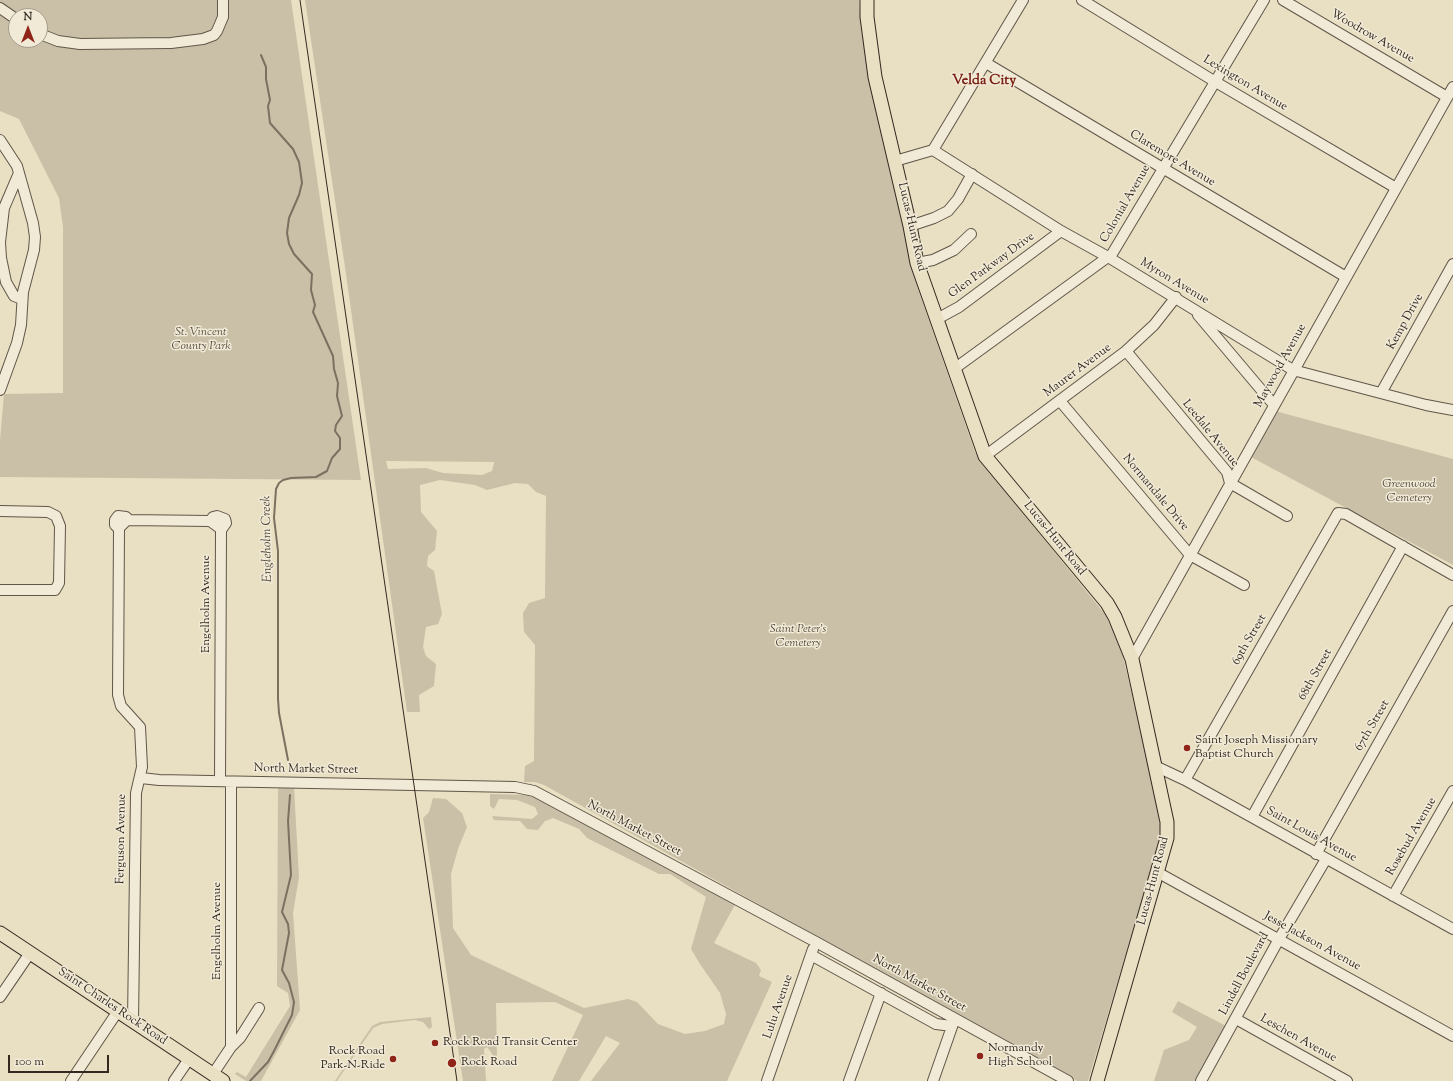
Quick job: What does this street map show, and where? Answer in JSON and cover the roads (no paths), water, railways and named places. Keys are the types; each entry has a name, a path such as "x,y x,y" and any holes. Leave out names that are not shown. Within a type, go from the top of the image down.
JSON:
{"main road":[{"name":"Lucas-Hunt Road","path":"867,0 867,17 875,77 910,226 917,264 985,456 1106,603 1115,617 1132,659 1155,766 1167,828 1165,846 1097,1081"},
{"name":"Saint Charles Rock Road","path":"0,933 218,1078"}],"street":[{"path":"48,37 58,41 80,44 171,43 203,39 214,35 217,31 223,17 223,0"},
{"path":"895,161 933,150 1023,0"},
{"name":"Lexington Avenue","path":"1082,0 1214,81 1396,188"},
{"name":"Colonial Avenue","path":"954,369 1112,254 1214,81 1264,0"},
{"name":"Woodrow Avenue","path":"1283,0 1448,97"},
{"name":"Claremore Avenue","path":"986,63 1346,277"},
{"name":"Maywood Avenue","path":"1132,659 1453,87"},
{"path":"0,140 12,157 19,173 35,237 34,250 22,299 21,325 17,343 0,390"},
{"name":"Myron Avenue","path":"933,150 1061,231 1176,297 1294,370 1453,410"},
{"path":"19,173 4,208 0,242 2,265 6,282 14,296 22,299"},
{"path":"910,226 934,218 948,211 958,198 972,174"},
{"name":"Glen Parkway Drive","path":"937,319 958,307 1061,231"},
{"path":"917,264 933,260 954,250 971,234"},
{"name":"Kemp Drive","path":"1381,393 1453,264"},
{"name":"Maurer Avenue","path":"985,456 1126,351 1154,325 1176,297"},
{"path":"1194,309 1274,405"},
{"name":"Leedale Avenue","path":"1126,351 1227,472 1230,483 1287,516"},
{"name":"Normandale Drive","path":"1060,401 1190,555 1244,585"},
{"path":"0,511 48,512 56,516 60,526 59,583 55,590 0,590"},
{"name":"69th Street","path":"1185,780 1338,513 1346,514 1403,546"},
{"name":"Engelholm Avenue","path":"123,524 216,526 220,781"},
{"name":"Ferguson Avenue","path":"123,524 118,696 121,706 137,722 141,731 142,767 141,778 136,793 133,1022"},
{"path":"1403,546 1453,575"},
{"name":"68th Street","path":"1252,817 1403,546"},
{"name":"67th Street","path":"1316,854 1453,612"},
{"name":"Saint Louis Avenue","path":"1155,766 1185,780 1453,929"},
{"name":"North Market Street","path":"141,778 231,782 528,788 816,942 954,1023 1068,1081"},
{"name":"Engelholm Avenue","path":"231,782 231,1047"},
{"name":"Rosebud Avenue","path":"1393,896 1453,791"},
{"name":"Lindell Boulevard","path":"1201,1081 1279,939 1326,859"},
{"name":"Jesse Jackson Avenue","path":"1157,872 1453,1036"},
{"name":"Lulu Avenue","path":"767,1081 816,942"},
{"path":"0,997 30,953"},
{"path":"811,955 936,1024 954,1023 932,1081"},
{"path":"849,1081 881,994"},
{"path":"218,1078 231,1047 240,1038 259,1008"},
{"path":"70,1081 118,1011"},
{"name":"Leschen Avenue","path":"1236,1019 1347,1081"},
{"path":"174,1081 189,1059"}],"waterway":[{"name":"Engleholm Creek","path":"261,55 266,67 266,79 270,100 268,106 270,123 293,149 299,162 302,183 299,195 289,218 287,233 289,244 294,254 312,274 311,290 315,305 313,312 333,356 334,369 338,383 337,396 342,416 336,425 335,431 340,438 340,449 332,458 327,471 316,477 291,478 283,480 279,483 276,489 274,518 278,551 278,699 279,713 288,760"},
{"name":"Engleholm Creek","path":"250,1081 268,1062 292,1015 294,1002 289,983 282,970 289,933 288,924 282,912 291,875 288,821 290,795"}],"tram line":[{"path":"300,0 457,1081"}],"place":[{"name":"Saint Joseph Missionary Baptist Church","path":"1187,748"},
{"name":"Rock Road Transit Center","path":"435,1043"},
{"name":"Normandy High School","path":"980,1056"},
{"name":"Rock Road Park-N-Ride","path":"393,1059"},
{"name":"Rock Road","path":"452,1063"}],"district":[{"name":"Velda City","path":"984,82"}],"park label":[{"name":"St. Vincent County Park","path":"201,340"},
{"name":"Greenwood Cemetery","path":"1409,492"},
{"name":"Saint Peter's Cemetery","path":"798,637"}]}
